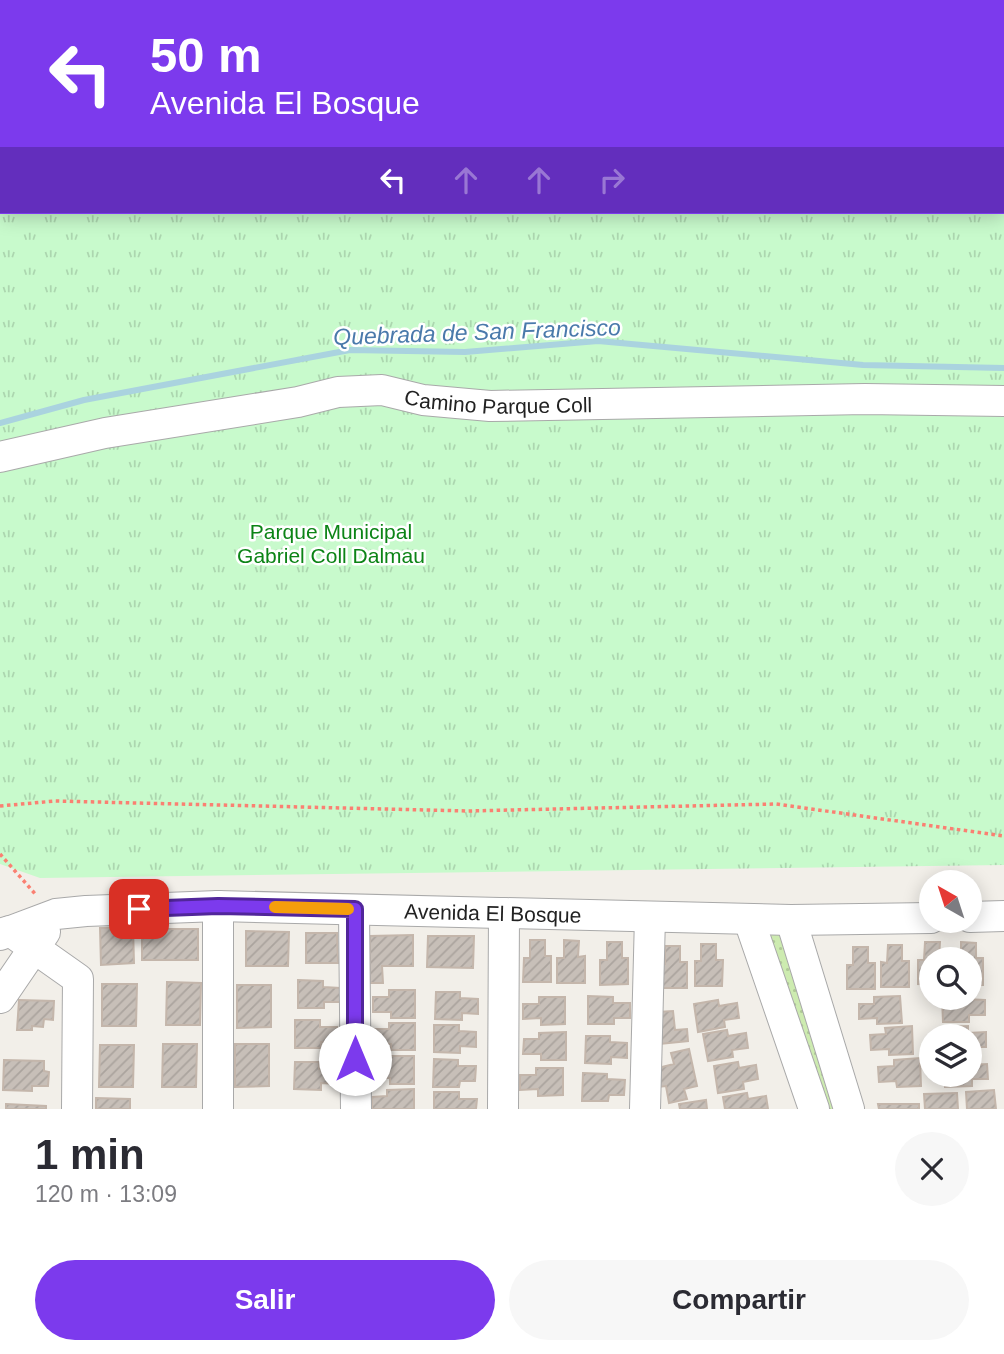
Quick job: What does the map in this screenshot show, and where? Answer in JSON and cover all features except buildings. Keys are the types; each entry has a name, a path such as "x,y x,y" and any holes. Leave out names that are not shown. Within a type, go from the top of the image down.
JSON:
{"street":[{"name":"Camino Parque Coll","path":"0,457 105,433 338,392 382,390 423,400 490,406 864,399 1004,401"},
{"name":"Avenida El Bosque","path":"2,934 56,915 86,911 218,906 791,920 919,918"},
{"path":"218,906 218,1109"},
{"path":"355,909 356,1109"},
{"path":"503,1109 504,913"},
{"path":"0,998 56,915"},
{"path":"982,917 1004,916"},
{"path":"645,1109 650,917"},
{"path":"748,919 814,1109"},
{"path":"791,920 849,1109"},
{"name":"Avenida El Bosque","path":"2,934 10,932 78,978 77,1109"}],"path":[{"path":"0,806 55,801 467,810 776,804 1004,836"},
{"path":"0,854 26,886 56,915"}],"green space":[{"name":"Parque Municipal Gabriel Coll Dalmau","path":"0,214 1004,214 1004,865 40,878 0,864"},
{"path":"782,930 839,1109 825,1109 768,935"}],"waterway":[{"name":"Quebrada de San Francisco","path":"0,423 84,400 350,350 465,352 598,341 863,365 1004,368"}],"slow traffic":[{"path":"275,907 348,909"}],"route":[{"path":"139,909 218,906 355,909 355,1059"}]}
